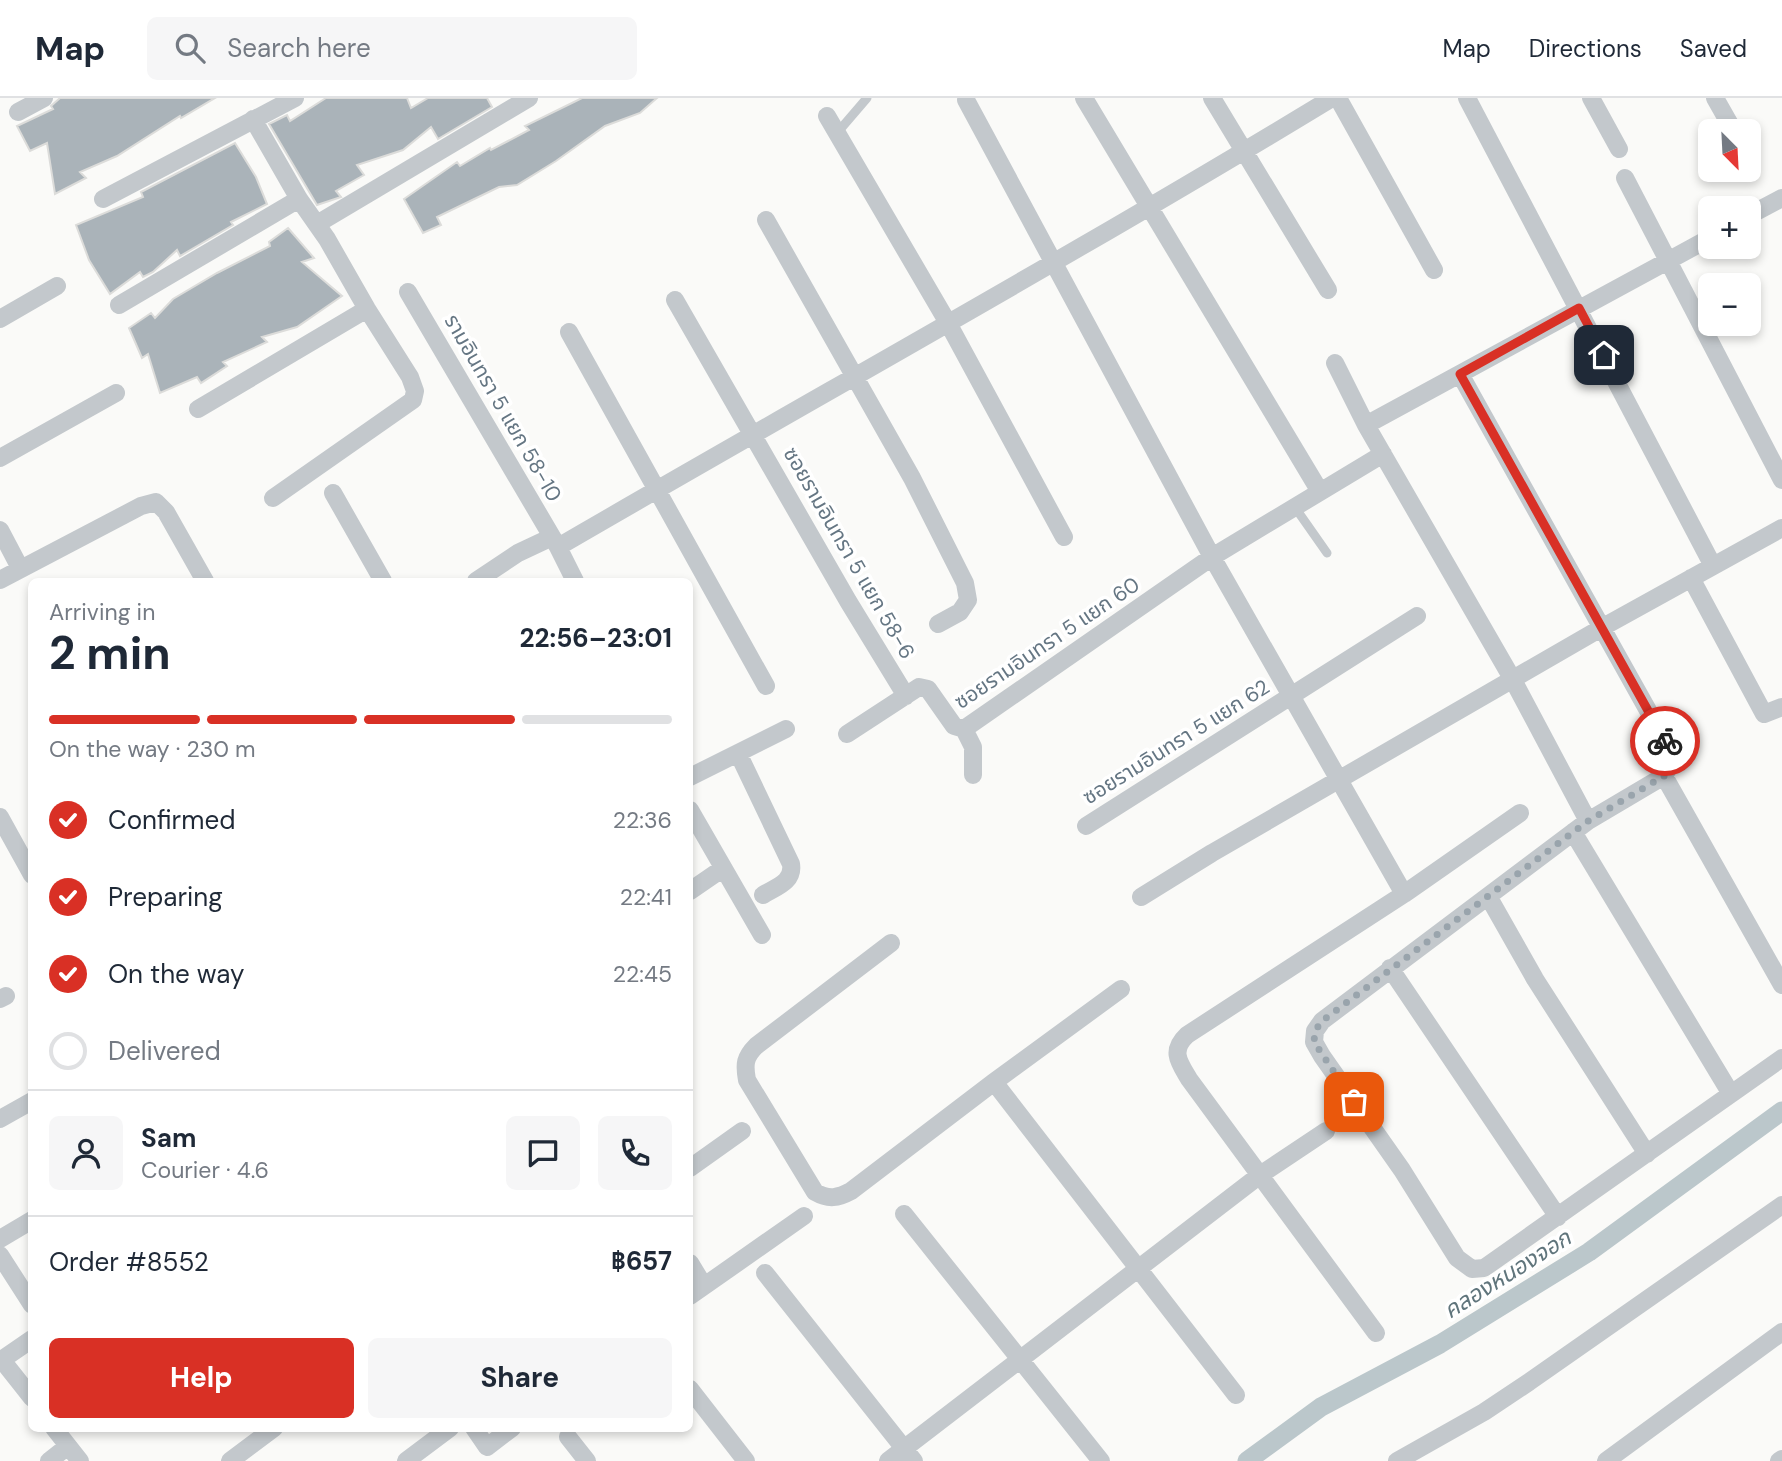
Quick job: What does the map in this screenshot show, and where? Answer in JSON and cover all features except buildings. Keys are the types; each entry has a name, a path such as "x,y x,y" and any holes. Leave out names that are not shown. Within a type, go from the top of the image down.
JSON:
{"street":[{"path":"19,112 44,98"},
{"path":"103,199 295,98"},
{"path":"317,224 529,98"},
{"path":"1084,98 1319,490"},
{"path":"1212,98 1328,290"},
{"path":"480,578 518,553 555,542 658,489 852,376 1055,263 1332,98"},
{"path":"1338,98 1434,270"},
{"path":"1467,98 1713,566"},
{"path":"1591,98 1619,149"},
{"path":"1715,98 1727,119"},
{"path":"966,100 1212,557 1404,894"},
{"path":"827,116 948,323 1064,537"},
{"path":"253,119 299,199 410,377 415,391 413,400 273,498"},
{"path":"1625,177 1782,480"},
{"path":"1761,209 1782,198"},
{"path":"119,305 299,199"},
{"path":"766,220 912,478 965,583 968,600 960,612 938,624"},
{"path":"1366,425 1698,244"},
{"path":"0,319 57,286"},
{"name":"รามอินทรา 5 แยก 58-10","path":"408,292 573,578"},
{"name":"ซอยรามอินทรา 5 แยก 58-6","path":"675,300 848,601 906,696"},
{"path":"198,409 367,309"},
{"path":"569,332 766,686"},
{"path":"1335,363 1366,425 1513,680 1581,826 1731,1094"},
{"path":"1460,374 1669,748 1672,762 1664,776 1581,826 1322,1021 1315,1031 1314,1042 1402,1170 1457,1258 1472,1269 1484,1268 1782,1058"},
{"path":"0,458 116,393"},
{"name":"ซอยรามอินทรา 5 แยก 60","path":"906,696 919,687 928,688 954,726 964,729 1212,557 1319,490 1383,454"},
{"path":"333,493 381,578"},
{"path":"0,580 141,506 156,502 166,512 203,578"},
{"path":"1142,897 1212,853 1782,528"},
{"path":"0,530 20,568"},
{"path":"1691,578 1764,714 1782,707"},
{"name":"ซอยรามอินทรา 5 แยก 62","path":"1086,826 1417,616"},
{"path":"847,734 906,696"},
{"path":"693,776 786,729"},
{"path":"964,729 973,747 973,775"},
{"path":"738,753 792,864 788,880 763,895"},
{"path":"1664,776 1782,985"},
{"path":"1376,1333 1189,1079 1179,1061 1179,1042 1404,894 1520,813"},
{"path":"693,816 762,935"},
{"path":"0,817 28,868"},
{"path":"693,889 722,869"},
{"path":"1488,896 1542,990 1647,1154"},
{"path":"891,943 746,1056 747,1080 816,1192 825,1198 834,1198 851,1191 1121,989"},
{"path":"1390,968 1558,1217"},
{"path":"994,1082 1236,1395"},
{"path":"0,1119 28,1103"},
{"path":"888,1461 909,1455 1022,1360 1140,1268 1260,1175 1326,1130"},
{"path":"693,1166 742,1131"},
{"path":"1396,1461 1506,1397 1782,1205"},
{"path":"904,1214 1101,1461"},
{"path":"697,1291 804,1216"},
{"path":"0,1239 28,1222"},
{"path":"0,1255 28,1299"},
{"path":"765,1273 909,1455"},
{"path":"1606,1461 1782,1332"},
{"path":"28,1342 1,1361 28,1393"},
{"path":"693,1393 746,1461"},
{"path":"57,1432 80,1461"},
{"path":"230,1461 269,1432"},
{"path":"406,1461 445,1432"},
{"path":"477,1432 487,1447 507,1432"},
{"path":"568,1437 587,1461"},
{"path":"49,1461 68,1446"}],"lane":[{"path":"837,134 867,98"},
{"path":"1294,506 1327,553"}],"waterway":[{"name":"คลองหนองจอก","path":"1247,1461 1321,1407 1440,1344 1589,1252 1782,1111"}],"way so far":[{"path":"1354,1102 1314,1042 1315,1031 1322,1021 1588,821 1664,776 1672,762 1665,741"}],"route":[{"path":"1604,355 1579,308 1460,374 1665,741"}]}
